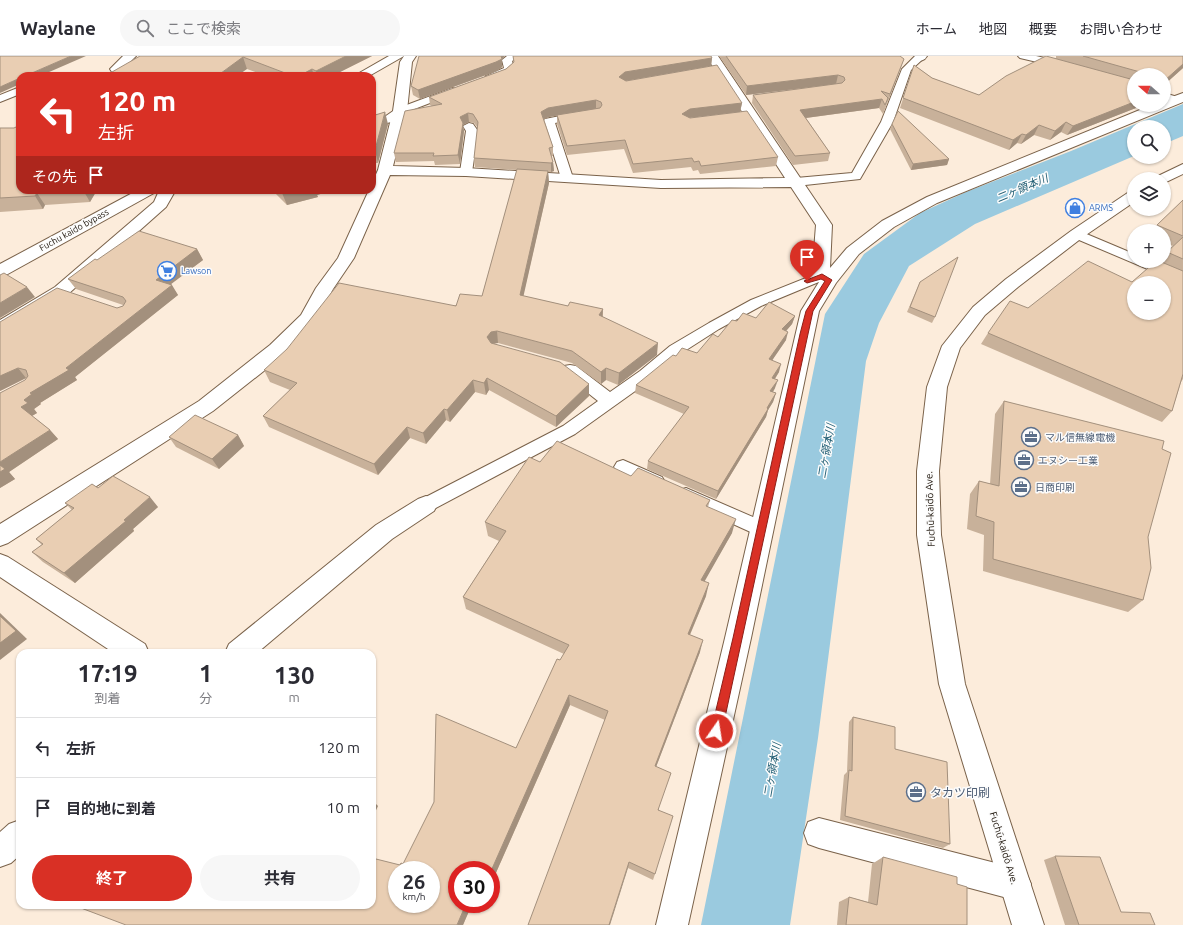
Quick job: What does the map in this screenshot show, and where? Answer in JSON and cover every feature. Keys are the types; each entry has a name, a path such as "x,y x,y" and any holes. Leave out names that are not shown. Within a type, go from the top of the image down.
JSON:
{"street":[{"path":"116,69 130,56"},
{"path":"368,72 398,56"},
{"path":"376,190 385,170 400,111 406,62 410,56"},
{"path":"712,56 715,70 741,100 824,225 825,278"},
{"path":"672,925 810,311 825,278 853,251 888,224 932,200 1172,102"},
{"path":"1171,174 1183,168"},
{"path":"385,170 466,172 661,184 796,182"},
{"name":"Fuchu kaido bypass","path":"0,271 142,194"},
{"path":"0,328 68,293 161,204 166,194"},
{"path":"0,536 206,406 277,350 308,319 325,288 346,258 374,194"},
{"name":"Fuchū-kaidō Ave.","path":"1028,925 952,684 929,535 928,471 932,425 938,387 951,346 979,311 1012,283 1077,234 1127,200"},
{"path":"243,649 384,532 426,505"},
{"path":"0,564 130,649"},
{"path":"819,833 1015,884"},
{"path":"0,852 16,838"}],"lane":[{"path":"481,80 505,72 509,69 507,60 515,56"},
{"path":"1023,56 1071,68"},
{"path":"796,182 856,176 888,121 902,81 913,61 920,57"},
{"path":"376,123 387,120 400,111 461,87"},
{"path":"0,99 16,93"},
{"path":"741,100 755,98"},
{"path":"567,178 550,121 588,114"},
{"path":"736,117 751,115"},
{"path":"466,172 472,131 469,126"},
{"path":"1077,234 1127,256"},
{"path":"1155,268 1183,280"},
{"path":"426,505 569,430 646,375 675,350 756,302 825,278"},
{"path":"559,366 566,368 610,401"},
{"path":"623,467 762,529"}],"water":[{"path":"1183,104 1183,136 1171,141 1171,120 1145,120 1164,112 1171,112 1171,109"},
{"name":"二ヶ領本川","path":"1127,128 1127,159 975,224 909,266 879,323 866,361 818,738 790,925 701,925 825,314 864,254 920,213 966,192"}],"building":[{"path":"0,56 71,56 34,72 16,72 16,80 0,87"},
{"path":"140,56 346,56 316,71 312,69 306,72 282,72 243,57 222,72 112,72"},
{"path":"419,56 501,56 502,59 418,90 411,86"},
{"path":"513,56 711,56 712,58 625,72 619,77 626,81 717,65 742,103 690,109 682,114 690,118 747,111 778,157 701,166 699,161 694,162 692,158 633,164 625,140 567,146 557,115 600,108 602,105 601,102 596,100 548,108 541,112 553,147 549,148 553,162 551,163 474,158 478,122 473,114 468,113 460,117 463,123 458,155 433,156 434,153 394,153 405,111 442,104 429,97 506,69 514,62"},
{"path":"726,56 900,56 904,59 890,94 881,91 888,98 885,105 882,99 800,110 830,153 795,156 753,95 842,83 845,80 844,77 838,75 747,86"},
{"path":"1046,56 1127,78 1127,105 1073,126 1066,122 1055,131 1039,125 1026,135 1022,134 1013,140 903,98 914,65 932,78 979,95 1006,76"},
{"path":"1083,56 1183,56 1183,64 1171,75 1171,68 1127,68"},
{"path":"898,111 949,159 913,164 892,124"},
{"path":"385,112 376,146 376,115"},
{"path":"16,127 16,194 36,194 35,196 0,198 0,128"},
{"path":"517,169 548,171 520,295 568,306 570,302 603,309 599,315 658,343 619,373 606,368 601,372 572,351 497,331 491,332 487,337 491,343 560,362 589,384 556,416 487,378 484,383 473,380 447,410 444,409 423,433 407,427 374,464 263,416 297,383 264,370 287,349 339,283 456,306 460,294 482,296"},
{"path":"1183,200 1183,236 1171,231 1171,224 1158,224 1166,216 1171,216 1171,212"},
{"path":"139,231 197,249 156,280 172,285 66,368 69,370 30,393 32,394 24,400 28,403 21,407 50,430 0,462 0,393 25,380 28,376 26,370 18,368 0,376 0,322 57,288 117,308 123,306 126,301 123,297 68,279 95,259 97,260"},
{"path":"1183,237 1183,259 1171,254 1171,248"},
{"path":"958,257 935,317 910,307 920,282"},
{"path":"1088,261 1127,280 1127,320 1171,320 1171,276 1139,276 1148,268 1171,268 1171,266 1183,271 1183,374 1172,411 988,333 1010,301 1028,308"},
{"path":"4,273 27,287 0,303 0,275"},
{"path":"769,302 795,316 782,329 788,332 769,359 781,364 772,378 778,380 770,391 776,393 767,408 768,409 718,491 648,461 689,407 636,385 673,355 676,356 682,348 697,353 713,334 718,337 732,320 737,321 743,313 756,318"},
{"path":"1004,401 1164,441 1162,449 1171,453 1148,537 1151,568 1143,600 993,559 994,522 976,516 979,481 999,486"},
{"path":"195,415 238,435 212,459 169,437"},
{"path":"557,441 631,476 638,468 710,500 706,506 736,519 701,580 709,583 688,634 703,640 655,766 671,773 658,810 673,816 655,874 629,862 609,925 528,925 608,711 569,695 495,861 448,861 448,913 462,913 457,925 126,925 84,909 376,909 376,859 388,862 388,913 440,913 440,861 404,861 434,802 436,714 516,748 557,659 560,660 569,645 463,597 506,531 485,522 529,457 540,462"},
{"path":"0,465 5,469 0,472"},
{"path":"113,476 150,497 124,520 126,521 64,573 32,552 43,544 36,539 74,508 65,503 92,484 98,488"},
{"path":"0,616 16,631 0,643"},
{"path":"853,717 895,727 895,749 947,762 950,844 845,816 849,770 852,771"},
{"path":"1055,856 1100,857 1121,912 1150,913 1155,925 1079,925"},
{"path":"883,857 957,877 957,884 967,887 967,925 846,925 849,897 877,905"}],"place":[{"name":"ARMS","path":"1075,208"},
{"name":"Lawson","path":"167,271"},
{"name":"マル信無線電機","path":"1031,437"},
{"name":"エヌシー工業","path":"1024,460"},
{"name":"日商印刷","path":"1021,487"},
{"name":"タカツ印刷","path":"916,792"}],"route":[{"path":"716,731 738,638 804,334 810,311 829,280 822,276 807,281"}]}
